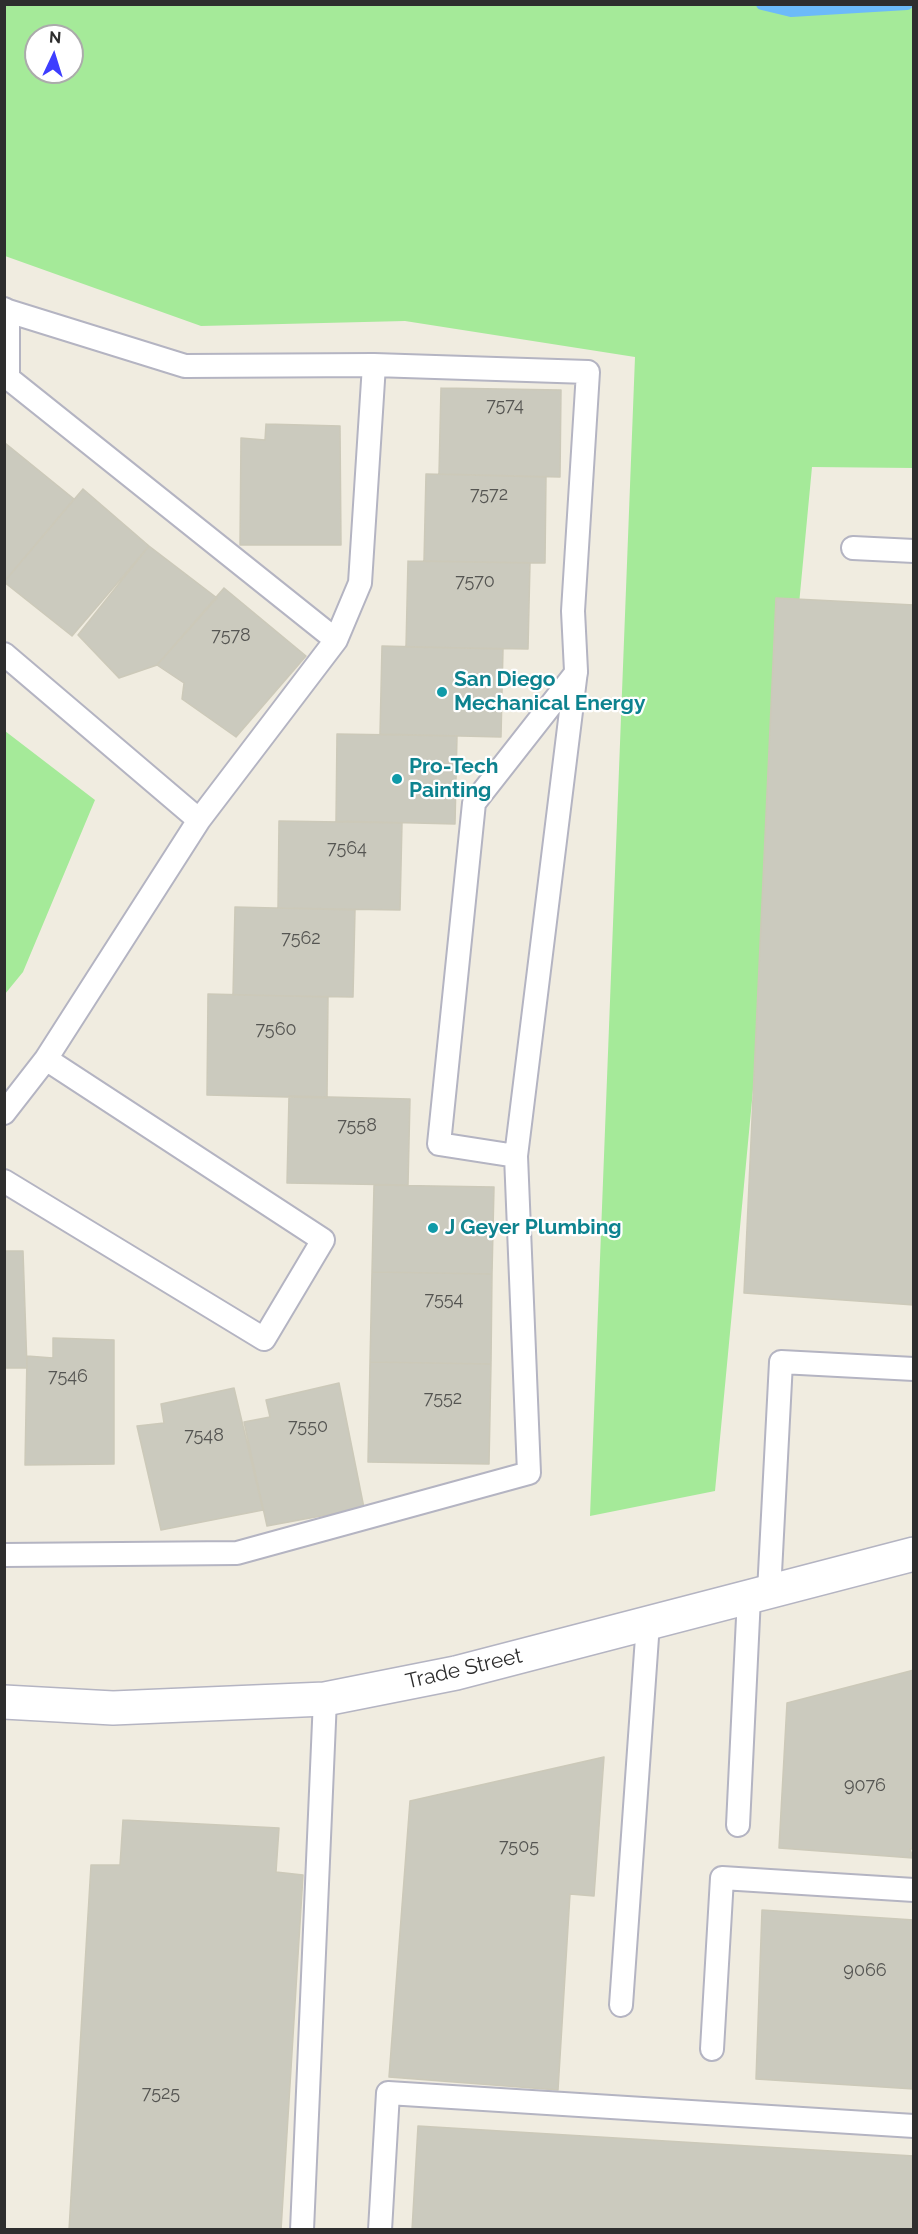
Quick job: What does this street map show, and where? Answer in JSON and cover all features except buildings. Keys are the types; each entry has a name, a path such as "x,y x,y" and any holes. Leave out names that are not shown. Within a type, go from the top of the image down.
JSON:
{"street":[{"name":"Trade Street","path":"4,1702 113,1708 325,1699 456,1673 914,1554"}],"lane":[{"path":"4,1555 237,1553 529,1473 516,1156 576,671 573,611 588,372 374,365 185,366 6,310 6,380 336,640"},
{"path":"4,1113 46,1059 199,820 336,640 360,584 374,365"},
{"path":"852,548 914,550"},
{"path":"4,654 199,820"},
{"path":"516,1156 439,1144 474,803 576,671"},
{"path":"4,1181 264,1340 322,1240 46,1059"},
{"path":"738,1825 781,1362 914,1369"},
{"path":"621,2005 648,1623"},
{"path":"302,2229 325,1699"},
{"path":"712,2049 722,1878 914,1890"},
{"path":"380,2229 388,2093 914,2126"}],"green space":[{"path":"5,5 913,5 913,468 812,467 715,1491 590,1516 635,357 405,321 201,326 5,256"},
{"path":"5,731 95,800 23,972 5,994"}],"waterway":[{"path":"762,4 791,11 907,4"}],"place":[{"name":"San Diego Mechanical Energy","path":"442,692"},
{"name":"Pro-Tech Painting","path":"397,779"},
{"name":"J Geyer Plumbing","path":"433,1228"}]}
